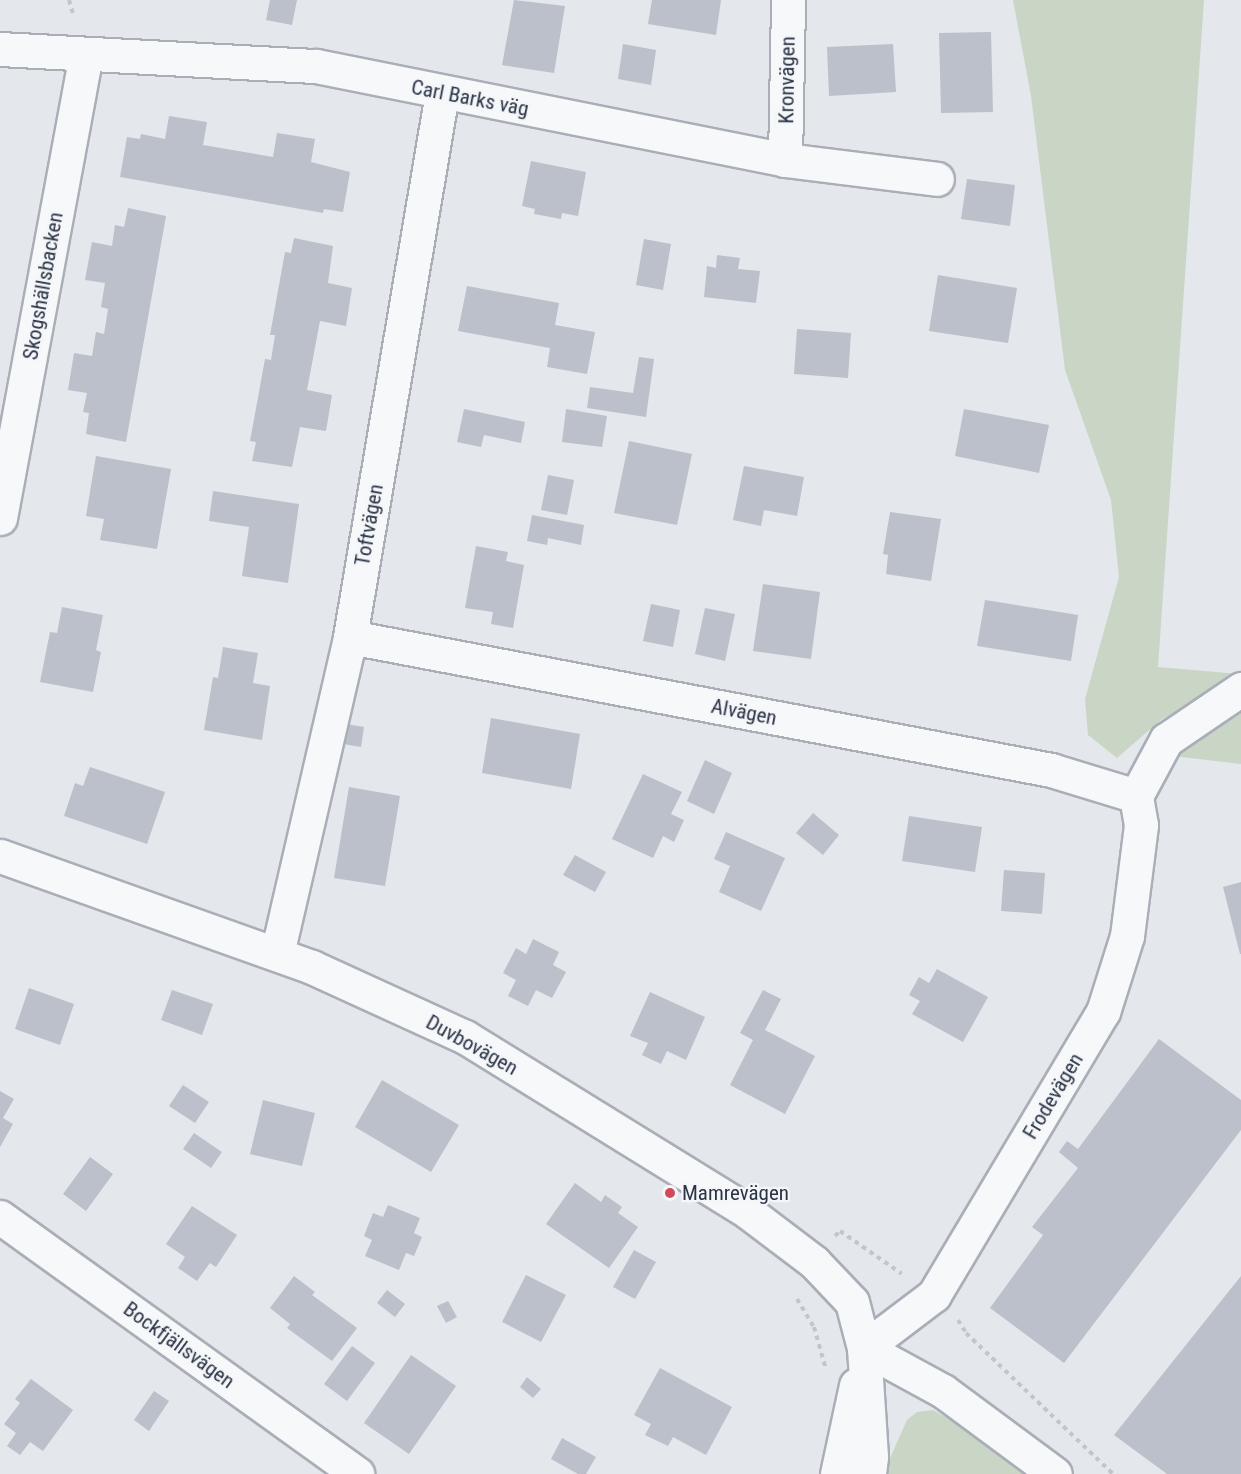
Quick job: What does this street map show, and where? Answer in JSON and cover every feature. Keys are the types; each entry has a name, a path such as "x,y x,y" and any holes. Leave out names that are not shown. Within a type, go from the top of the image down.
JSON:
{"street":[{"name":"Kronvägen","path":"785,160 788,0"},
{"name":"Carl Barks väg","path":"0,49 316,66 785,160 937,179"},
{"name":"Skogshällsbacken","path":"0,518 86,55"},
{"name":"Toftvägen","path":"277,954 350,638 442,93"},
{"name":"Alvägen","path":"350,638 1051,770 1137,796"},
{"path":"1137,796 1166,740 1241,689"},
{"name":"Frodevägen","path":"864,1348 934,1295 1103,1012 1127,936 1141,825 1137,796"},
{"name":"Duvbovägen","path":"0,856 277,954 465,1037 748,1212 814,1262 852,1302 864,1348 871,1457 869,1474"},
{"name":"Bockfjällsvägen","path":"0,1216 357,1474"},
{"path":"864,1348 943,1391 1055,1474"},
{"name":"Duvbovägen","path":"837,1474 864,1348"}],"path":[{"path":"840,1231 951,1307 966,1333 1113,1474"}],"green space":[{"path":"1013,0 1204,0 1158,667 1239,674 1235,682 1162,719 1117,758 1088,735 1085,699 1119,577 1111,500 1065,370 1031,96"},
{"path":"1241,707 1241,764 1173,756"},
{"path":"933,1410 951,1420 1023,1474 883,1474 907,1420 917,1412"}],"building":[{"path":"270,0 297,0 292,25 266,20"},
{"path":"514,0 565,6 554,73 502,65"},
{"path":"652,0 721,0 716,35 648,24"},
{"path":"991,32 993,112 941,113 939,33"},
{"path":"623,44 656,50 651,85 618,79"},
{"path":"893,44 896,92 829,96 827,47"},
{"path":"169,116 207,122 203,145 273,157 277,133 315,139 311,162 350,172 343,212 324,209 323,213 120,177 127,137 140,139 141,134 165,139"},
{"path":"531,161 586,172 578,216 562,213 561,219 534,214 535,209 522,206"},
{"path":"967,179 1015,185 1010,226 961,219"},
{"path":"128,208 166,216 126,442 86,434 89,413 83,412 87,393 68,390 74,353 92,356 96,332 104,334 108,309 101,307 105,283 85,280 92,242 112,246 115,225 124,227"},
{"path":"294,238 333,246 328,283 352,288 346,326 320,321 307,390 332,395 326,431 300,427 292,467 252,461 256,442 250,441 265,359 271,360 275,335 270,335 285,252 291,253"},
{"path":"644,239 671,244 663,290 636,285"},
{"path":"717,255 740,258 738,269 760,271 756,303 704,297 707,266 716,268"},
{"path":"938,275 1017,288 1008,343 929,331"},
{"path":"467,286 559,303 555,325 595,332 587,374 547,367 550,348 458,331"},
{"path":"797,329 851,333 848,378 794,374"},
{"path":"639,357 654,359 646,417 587,408 590,387 633,393"},
{"path":"464,409 525,422 521,443 484,435 481,447 457,442"},
{"path":"566,409 607,416 602,447 562,442"},
{"path":"964,409 1049,425 1039,473 955,456"},
{"path":"629,441 692,454 677,525 614,513"},
{"path":"96,456 171,469 157,549 100,540 104,519 86,516"},
{"path":"744,466 804,477 797,516 764,510 761,526 733,520"},
{"path":"548,475 574,480 567,515 541,510"},
{"path":"213,491 299,504 288,583 242,576 249,527 209,521"},
{"path":"890,512 941,519 931,581 886,574 888,555 883,554"},
{"path":"532,515 584,525 581,545 548,538 547,545 527,541"},
{"path":"476,546 508,552 506,561 524,565 513,628 491,624 493,612 465,608"},
{"path":"763,584 820,592 811,659 753,651"},
{"path":"985,600 1078,615 1071,661 977,646"},
{"path":"651,604 680,610 673,647 643,641"},
{"path":"62,607 103,615 96,650 101,652 93,692 40,682 50,632 57,633"},
{"path":"705,608 735,614 725,661 695,654"},
{"path":"223,647 258,653 253,683 270,686 262,740 204,730 213,677 218,678"},
{"path":"491,718 580,734 571,789 482,773"},
{"path":"346,724 364,727 361,747 343,744"},
{"path":"705,760 732,773 714,814 687,801"},
{"path":"90,767 165,792 147,844 64,816 75,783 83,786"},
{"path":"643,774 682,792 671,814 684,820 674,842 663,836 653,858 612,839"},
{"path":"349,787 400,796 385,886 334,878"},
{"path":"813,813 839,835 823,855 796,833"},
{"path":"909,816 982,827 975,872 902,861"},
{"path":"726,832 785,858 761,911 719,892 730,866 714,859"},
{"path":"575,855 606,872 595,892 563,875"},
{"path":"1004,870 1045,873 1042,914 1001,911"},
{"path":"1241,882 1241,954 1240,954 1223,887"},
{"path":"533,939 559,952 553,965 566,972 552,998 536,990 528,1006 508,996 516,980 503,973 516,948 526,954"},
{"path":"937,969 988,997 963,1042 912,1014 920,1001 909,995 919,977 929,983"},
{"path":"29,988 74,1004 60,1045 15,1029"},
{"path":"172,990 213,1004 202,1035 161,1020"},
{"path":"763,990 781,999 765,1030 815,1056 785,1114 730,1085 753,1040 740,1033"},
{"path":"650,992 705,1017 686,1060 667,1051 661,1064 642,1055 648,1043 630,1036"},
{"path":"1159,1039 1241,1100 1241,1130 1064,1363 990,1308 1043,1235 1032,1227 1078,1168 1059,1152 1067,1141 1078,1149"},
{"path":"382,1080 459,1125 431,1172 355,1127"},
{"path":"183,1085 209,1102 195,1123 169,1106"},
{"path":"0,1091 14,1099 3,1118 13,1124 0,1147"},
{"path":"263,1100 315,1113 302,1166 250,1154"},
{"path":"194,1133 222,1152 211,1168 183,1149"},
{"path":"90,1157 113,1174 86,1211 63,1194"},
{"path":"575,1183 601,1202 605,1195 622,1207 618,1213 638,1227 609,1268 546,1224"},
{"path":"388,1205 420,1218 414,1233 422,1237 414,1256 406,1253 399,1270 365,1256 372,1240 364,1236 373,1213 383,1217"},
{"path":"192,1206 237,1235 216,1267 210,1263 197,1281 178,1268 185,1257 166,1244"},
{"path":"634,1250 656,1262 635,1299 613,1287"},
{"path":"526,1275 566,1295 541,1342 502,1322"},
{"path":"294,1276 315,1292 312,1295 357,1328 332,1361 287,1328 290,1324 270,1308"},
{"path":"1241,1276 1241,1474 1167,1474 1114,1435"},
{"path":"387,1290 405,1304 395,1317 377,1303"},
{"path":"448,1301 457,1317 446,1323 437,1306"},
{"path":"352,1346 375,1363 347,1401 324,1384"},
{"path":"411,1355 456,1386 409,1454 364,1423"},
{"path":"660,1368 732,1407 706,1455 673,1437 668,1446 645,1435 651,1424 634,1415"},
{"path":"527,1377 541,1389 533,1398 520,1387"},
{"path":"31,1379 73,1410 43,1451 30,1442 20,1455 7,1446 16,1433 4,1424 20,1403 15,1399"},
{"path":"154,1391 169,1401 149,1431 134,1420"},
{"path":"562,1438 596,1457 586,1474 578,1474 551,1459"}],"place":[{"name":"Mamrevägen","path":"670,1193"}]}
